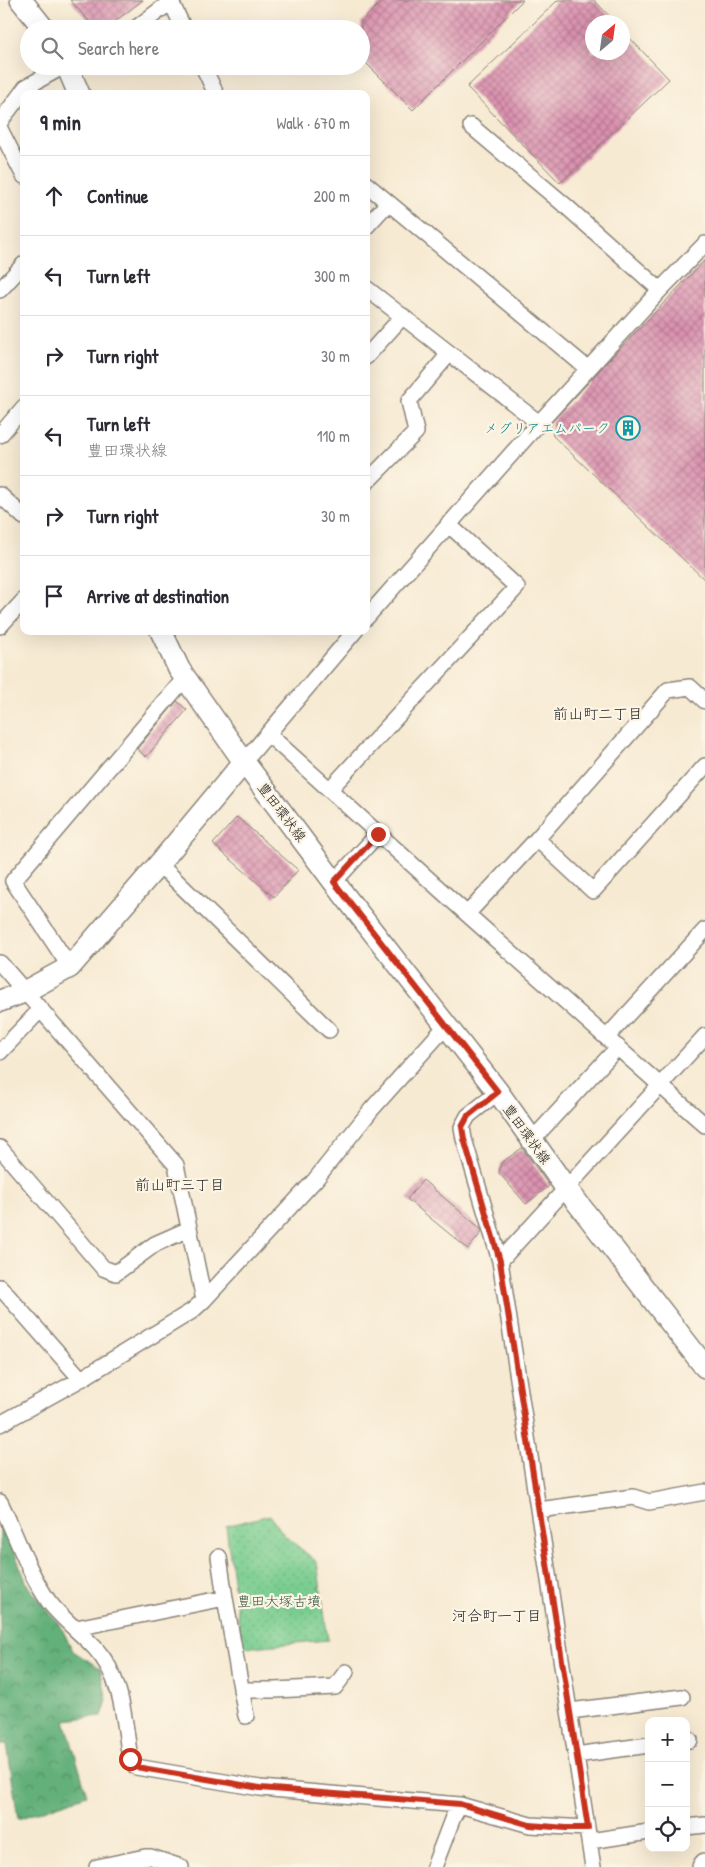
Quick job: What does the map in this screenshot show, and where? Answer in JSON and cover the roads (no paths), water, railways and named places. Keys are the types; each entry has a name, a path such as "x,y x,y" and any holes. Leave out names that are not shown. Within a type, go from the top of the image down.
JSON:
{"main road":[{"path":"21,0 37,20"},
{"path":"70,75 77,90"},
{"name":"豊田環状線","path":"163,635 178,669 244,762 334,882 498,1092 566,1188 705,1367"},
{"path":"0,1001 24,992 70,967 244,762"}],"street":[{"path":"147,20 172,1 180,20"},
{"path":"24,90 49,75"},
{"path":"206,75 214,90"},
{"path":"0,122 20,95"},
{"path":"471,126 567,207 660,290"},
{"path":"0,129 20,168"},
{"path":"370,188 588,369"},
{"path":"370,223 388,204"},
{"path":"370,608 660,290 705,244"},
{"path":"0,290 20,268"},
{"path":"370,291 539,423"},
{"path":"370,353 403,316"},
{"path":"370,479 416,432 408,401 449,354"},
{"path":"0,435 20,412"},
{"path":"0,495 20,513"},
{"path":"330,789 517,587 448,524"},
{"path":"0,626 20,604"},
{"path":"244,762 352,635"},
{"path":"70,967 13,881 185,678"},
{"path":"467,914 668,690 690,687 705,701"},
{"path":"268,734 705,1125"},
{"path":"536,839 593,891 705,766"},
{"path":"334,882 378,834"},
{"path":"159,864 329,1030"},
{"path":"607,1037 705,930"},
{"path":"0,964 176,1165 204,1300"},
{"path":"0,1052 40,1009"},
{"path":"0,1424 81,1379 192,1311 316,1180 371,1110 446,1026"},
{"path":"500,1261 705,1036"},
{"path":"532,1140 618,1047"},
{"path":"498,1092 468,1116 462,1127 500,1261 594,1867"},
{"path":"0,1148 103,1268 116,1273 155,1244 189,1229"},
{"path":"0,1287 81,1379"},
{"path":"539,1510 633,1496 649,1502 705,1492"},
{"path":"0,1502 40,1587 63,1619 76,1628 108,1665 120,1694 130,1759 136,1767 260,1788 460,1804 530,1825 566,1828 589,1834 645,1832"},
{"path":"219,1557 246,1716"},
{"path":"76,1628 225,1598"},
{"path":"241,1690 335,1686 346,1672"},
{"path":"570,1711 682,1697"},
{"path":"576,1755 645,1746"},
{"path":"434,1867 453,1817 460,1804"},
{"path":"690,1827 705,1826"},
{"path":"97,1867 145,1857 151,1857 181,1867"}],"place":[{"name":"メグリアエムパーク","path":"628,428"}],"district":[{"name":"前山町二丁目","path":"598,714"},
{"name":"前山町三丁目","path":"180,1185"},
{"name":"河合町一丁目","path":"497,1616"}],"park label":[{"name":"豊田大塚古墳","path":"279,1601"}]}
